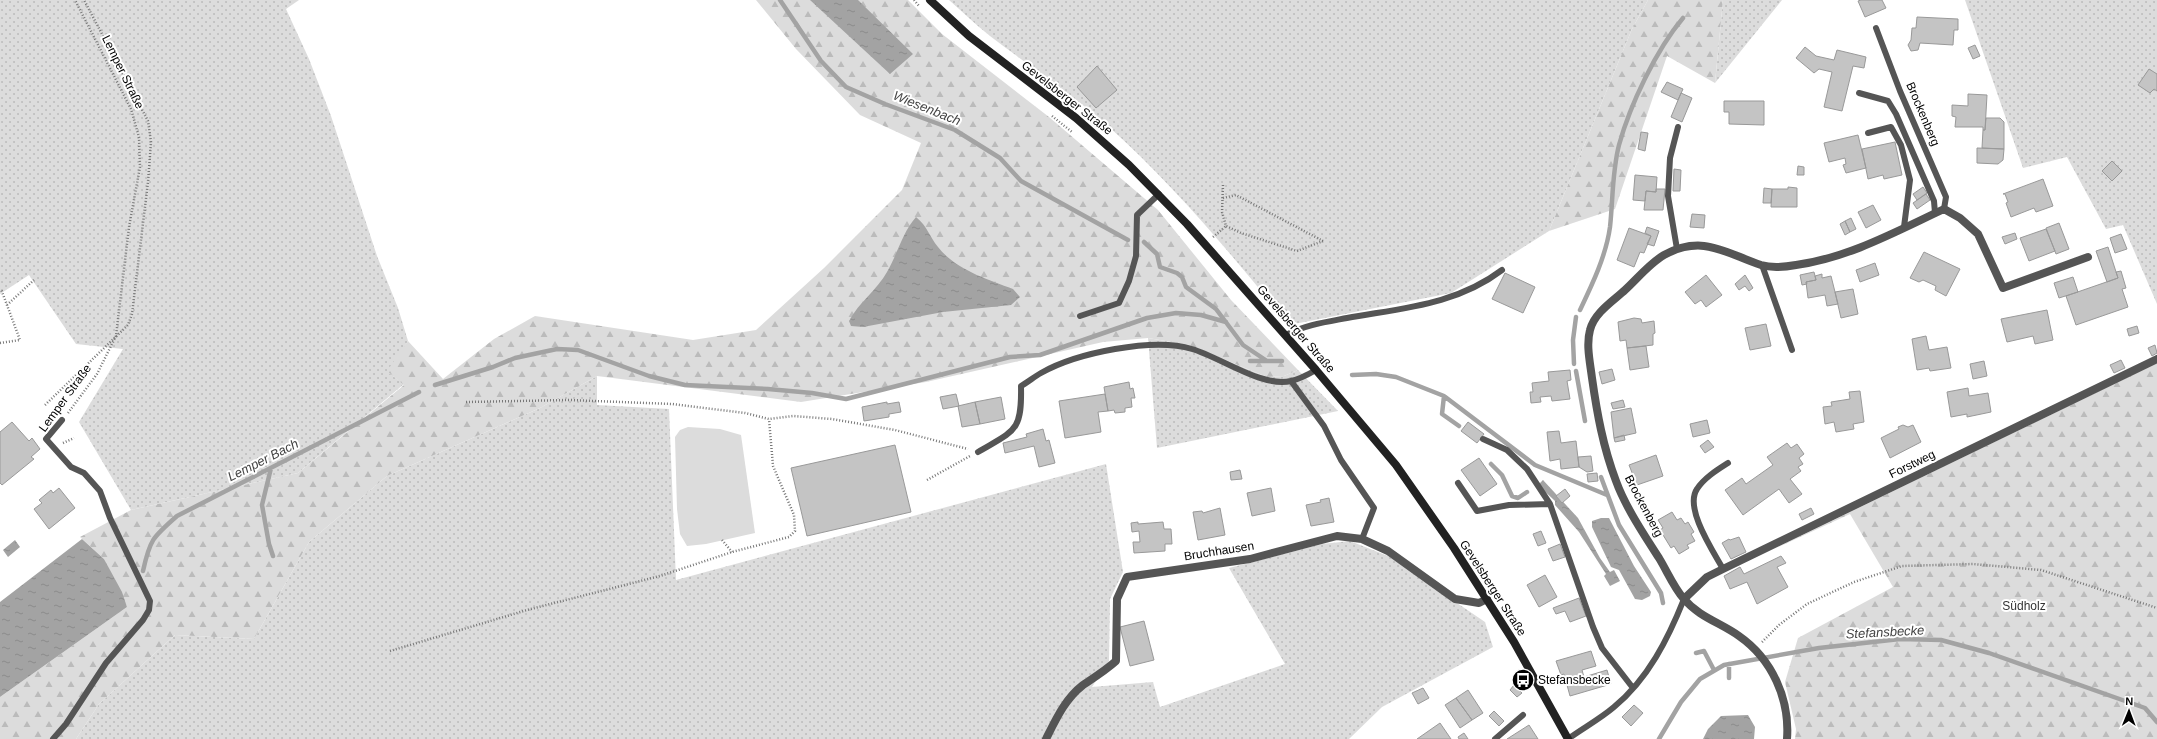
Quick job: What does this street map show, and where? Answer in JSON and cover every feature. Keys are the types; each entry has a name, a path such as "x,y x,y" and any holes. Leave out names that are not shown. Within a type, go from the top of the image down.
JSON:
{"main road":[{"name":"Gevelsberger Straße","path":"930,0 969,36 1102,140 1159,194 1286,335 1396,465 1487,599 1545,696 1568,739"}],"street":[{"name":"Brockenberg","path":"1787,739 1788,727 1781,690 1768,665 1755,648 1738,635 1702,615 1684,599 1646,537 1616,483 1598,422 1588,344 1591,327 1599,313 1662,256 1677,249 1704,245 1719,248 1762,265 1775,267 1797,265 1847,253 1944,209"},
{"path":"1944,209 1960,218 1978,234 2003,288 2088,257"},
{"name":"Forstweg","path":"1684,599 1707,577 2157,359"},
{"name":"Bruchhausen","path":"1046,739 1065,704 1082,686 1105,671 1116,661 1117,599 1127,577 1250,559 1337,536 1362,539 1388,551 1455,599 1478,603 1487,599"}],"lane":[{"name":"Brockenberg","path":"1876,28 1900,91 1946,197 1944,209"},
{"name":"Brockenberg","path":"1858,93 1888,101 1896,114 1934,201 1935,213"},
{"path":"1677,249 1668,196 1670,158 1678,127"},
{"path":"1868,134 1891,127 1901,145 1910,180 1904,227"},
{"path":"1080,316 1119,303 1129,281 1136,256 1137,215 1159,194"},
{"path":"1762,265 1792,350"},
{"path":"1286,335 1316,324 1448,299 1488,281 1502,270"},
{"path":"978,452 1015,429 1021,412 1021,386 1042,372 1073,361 1113,350 1161,344 1191,349 1264,380 1291,382 1316,370"},
{"path":"1291,382 1324,426 1340,460 1374,508 1362,539"},
{"name":"Lemper Straße","path":"53,739 66,724 106,663 143,620 149,610 150,601 110,518 100,491 84,473 72,467 46,439 62,420"},
{"path":"1483,439 1508,450 1527,469 1550,504 1602,648 1633,688"},
{"path":"1723,569 1697,520 1693,499 1697,489 1711,474 1728,463"},
{"path":"1458,483 1477,511 1509,505 1550,504"},
{"path":"1568,739 1614,707 1633,688 1669,636 1684,599"},
{"path":"1495,739 1523,715"}],"path":[{"name":"Lemper Straße","path":"62,420 97,374 116,336 129,227 140,168 139,137 131,109 75,0"},
{"path":"45,405 128,325 132,314 148,182 151,142 148,121 84,0"},
{"path":"914,0 923,10"},
{"name":"Gevelsberger Straße","path":"1047,112 1078,136"},
{"path":"1223,185 1222,212 1226,226"},
{"path":"1223,198 1236,195 1323,241 1297,251 1242,233 1226,226"},
{"path":"1206,245 1226,226"},
{"path":"7,306 34,280"},
{"path":"0,343 20,340 1,289"},
{"path":"466,402 569,400 672,404 745,413 769,420 793,416 832,419 895,430 978,452"},
{"path":"390,651 527,610 660,576 732,552 789,537 795,531 794,516 773,466 769,420"},
{"path":"927,480 978,452"},
{"path":"722,540 732,552"},
{"path":"1755,648 1779,625 1807,604 1854,582 1902,566 1973,564 2041,570 2157,608"}],"green space":[{"path":"0,0 299,0 286,9 309,59 331,116 377,256 398,308 408,341 389,373 404,384 298,473 131,510 79,422 123,349 76,344 29,275 0,294"},
{"path":"756,0 908,0 942,34 1049,117 1158,210 1231,300 1298,370 1284,376 1267,377 1189,345 1148,338 1103,342 926,382 801,402 597,376 540,408 387,476 309,542 254,639 175,635 99,704 76,739 0,739 0,697 127,607 104,559 80,537 131,510 298,473 404,385 387,371 408,341 443,379 494,339 535,316 693,340 756,330 824,268 902,190 921,143 860,115 796,49"},
{"path":"949,0 1648,0 1632,29 1549,231 1451,293 1289,325 1180,197 1133,149 1094,114 990,36"},
{"path":"1648,0 1723,0 1715,83 1667,56 1615,209 1549,231 1632,29"},
{"path":"1723,0 1782,0 1715,83"},
{"path":"1965,0 2157,0 2157,304 2123,225 2106,229 2067,157 2023,168"},
{"path":"1148,338 1189,345 1267,377 1284,376 1298,370 1338,411 1157,448"},
{"name":"Südholz","path":"2157,363 2157,739 1795,739 1796,729 1785,682 1798,638 1893,587 1850,514 1774,549"},
{"path":"597,376 597,405 669,409 676,580 1106,464 1123,572 1110,599 1109,661 1092,687 1153,682 1160,707 1285,664 1229,568 1322,544 1350,541 1388,556 1485,622 1493,647 1382,707 1349,739 76,739 99,704 175,635 254,639 309,542 387,476 540,408"},
{"path":"688,427 720,429 741,435 755,533 706,544 687,546 680,534 677,509 675,437 680,430"}],"water":[{"path":"810,0 858,0 913,54 890,74"},
{"path":"916,217 923,224 938,247 954,262 972,273 1013,289 1020,297 1011,305 943,312 863,327 851,326 849,321 853,314 883,278 891,265 907,230"},
{"path":"1543,480 1578,518 1600,558 1610,572 1614,570 1620,581 1610,586 1604,576 1606,574 1579,532 1555,505 1555,501 1538,485"},
{"path":"1601,518 1609,518 1634,566 1651,592 1650,596 1642,600 1635,599 1619,570 1611,567 1592,527 1592,521"},
{"path":"82,539 104,559 122,592 127,607 0,697 0,602"},
{"path":"15,540 20,547 8,557 3,550"},
{"path":"1748,715 1755,727 1754,739 1703,739 1708,729 1721,716"}],"building":[{"path":"1882,0 1886,8 1865,17 1858,1"},
{"path":"1917,17 1958,19 1958,30 1954,30 1953,45 1920,43 1918,50 1911,51 1908,45 1911,40 1912,28 1916,28"},
{"path":"1975,45 1980,56 1973,59 1968,48"},
{"path":"1805,47 1816,56 1834,60 1837,50 1866,57 1864,68 1853,66 1842,111 1824,107 1832,72 1819,69 1814,73 1796,58"},
{"path":"1097,66 1117,90 1096,108 1077,87"},
{"path":"2149,69 2157,74 2157,91 2154,89 2150,93 2138,85"},
{"path":"1667,82 1683,89 1678,100 1661,92"},
{"path":"1681,93 1692,98 1682,122 1671,117"},
{"path":"1968,94 1987,95 1985,130 1983,130 1983,127 1955,127 1956,117 1952,116 1952,105 1968,106"},
{"path":"1724,101 1764,101 1764,125 1729,124 1729,112 1724,112"},
{"path":"1986,118 2000,118 2004,122 2004,149 1982,148 1983,130 1985,130"},
{"path":"1641,132 1648,133 1645,151 1638,149"},
{"path":"1858,135 1866,168 1846,173 1843,165 1846,164 1845,158 1829,162 1824,143"},
{"path":"1895,142 1902,175 1884,179 1883,175 1868,179 1862,149"},
{"path":"1977,148 2004,149 2003,160 1998,164 1977,163"},
{"path":"2112,161 2122,171 2112,181 2102,171"},
{"path":"1798,166 1804,167 1804,175 1797,175"},
{"path":"1674,169 1681,170 1680,191 1673,191"},
{"path":"1635,175 1657,177 1656,192 1646,191 1645,201 1633,200"},
{"path":"2043,179 2053,206 2036,212 2034,208 2011,217 2006,203 2008,202 2005,194 2003,194"},
{"path":"1788,187 1797,188 1797,207 1771,207 1772,189 1788,189"},
{"path":"1923,187 1927,193 1917,200 1913,194"},
{"path":"1764,188 1772,189 1771,203 1763,203"},
{"path":"1656,189 1665,189 1663,210 1644,210 1646,191 1656,192"},
{"path":"1926,194 1930,200 1917,209 1913,203"},
{"path":"1873,205 1881,220 1866,228 1858,212"},
{"path":"1692,214 1705,215 1704,228 1690,227"},
{"path":"1851,218 1856,229 1850,232 1845,221"},
{"path":"1845,221 1850,232 1845,235 1840,224"},
{"path":"2059,223 2069,249 2056,254 2046,228"},
{"path":"1647,227 1659,231 1654,246 1647,244 1651,236 1645,233"},
{"path":"1629,228 1651,236 1644,253 1640,252 1634,267 1617,260"},
{"path":"2046,229 2055,251 2029,261 2020,238"},
{"path":"2015,233 2017,239 2005,244 2002,237"},
{"path":"2121,234 2127,249 2115,253 2110,238"},
{"path":"2108,247 2118,278 2107,282 2096,251"},
{"path":"1924,252 1960,269 1946,296 1935,290 1936,286 1923,280 1919,282 1910,278"},
{"path":"1875,263 1879,275 1860,282 1856,270"},
{"path":"2121,271 2126,288 2122,289 2128,307 2076,325 2066,296 2118,278 2116,272"},
{"path":"1814,272 1816,280 1806,282 1807,284 1802,285 1800,275"},
{"path":"1505,273 1535,287 1523,313 1492,299"},
{"path":"1822,274 1822,278 1831,276 1838,304 1827,306 1825,295 1808,298 1806,282 1816,280 1815,276"},
{"path":"1706,275 1722,295 1706,307 1701,300 1695,304 1685,292"},
{"path":"1745,275 1753,288 1749,291 1745,286 1739,290 1735,284"},
{"path":"2073,277 2078,292 2059,298 2054,283"},
{"path":"1853,289 1858,314 1841,318 1835,292"},
{"path":"2047,310 2053,340 2035,344 2033,336 2007,342 2001,319"},
{"path":"1634,318 1641,319 1642,323 1654,321 1655,333 1653,334 1653,345 1627,348 1626,340 1620,341 1618,322"},
{"path":"1766,324 1771,346 1750,350 1745,328"},
{"path":"2137,326 2139,333 2129,336 2127,329"},
{"path":"1926,336 1929,350 1947,347 1951,368 1930,371 1929,368 1917,370 1912,339"},
{"path":"2155,345 2157,353 2152,356 2148,348"},
{"path":"1646,346 1649,367 1630,370 1627,348"},
{"path":"2121,360 2125,368 2114,373 2110,365"},
{"path":"1984,361 1987,376 1973,379 1970,364"},
{"path":"1612,369 1615,380 1602,384 1599,372"},
{"path":"1570,370 1571,380 1567,381 1570,399 1552,401 1551,396 1540,397 1541,402 1531,403 1530,392 1533,392 1532,383 1549,381 1548,372"},
{"path":"1129,382 1130,389 1133,388 1135,398 1131,398 1132,407 1125,408 1125,412 1115,413 1114,410 1108,411 1104,387"},
{"path":"1968,388 1969,396 1988,393 1991,412 1967,417 1967,414 1951,417 1947,392"},
{"path":"1860,391 1864,422 1853,424 1854,429 1836,432 1834,422 1825,424 1823,407 1832,406 1831,402 1850,399 1849,392"},
{"path":"956,394 959,406 943,409 940,397"},
{"path":"1105,394 1108,411 1098,412 1101,432 1065,438 1059,401"},
{"path":"1001,397 1005,419 980,424 975,402"},
{"path":"1623,400 1625,407 1613,409 1611,403"},
{"path":"887,402 887,404 899,402 901,412 889,414 889,417 864,421 862,407"},
{"path":"975,402 980,424 962,427 958,406"},
{"path":"1631,408 1636,433 1614,438 1611,412"},
{"path":"1707,420 1710,433 1693,437 1690,424"},
{"path":"12,422 29,441 32,438 40,449 31,457 34,459 2,485 0,483 0,432"},
{"path":"1468,422 1484,434 1477,443 1461,431"},
{"path":"1903,425 1908,427 1913,425 1921,442 1890,458 1881,438 1899,429 1898,427"},
{"path":"1043,429 1046,441 1049,440 1055,463 1039,467 1034,446 1005,453 1003,443 1027,437 1026,434"},
{"path":"1559,431 1561,443 1576,441 1579,467 1561,469 1560,459 1550,461 1547,432"},
{"path":"1624,435 1625,440 1615,442 1614,438"},
{"path":"1708,440 1714,447 1705,453 1700,446"},
{"path":"1787,443 1791,448 1797,444 1804,454 1799,458 1803,464 1798,467 1801,471 1790,479 1802,494 1789,503 1779,489 1743,515 1725,490 1742,478 1746,484 1773,465 1767,457"},
{"path":"895,445 911,512 807,536 791,468"},
{"path":"1656,455 1663,476 1637,485 1629,465"},
{"path":"1591,456 1593,471 1587,472 1579,467 1578,457"},
{"path":"1479,458 1497,484 1480,496 1461,470"},
{"path":"1240,470 1242,479 1231,480 1230,472"},
{"path":"1597,473 1598,481 1588,482 1587,474"},
{"path":"59,488 75,508 49,529 34,509 42,503 39,500 51,490 53,493"},
{"path":"1271,488 1275,511 1252,516 1247,493"},
{"path":"1565,489 1570,496 1562,503 1556,496"},
{"path":"1329,498 1334,522 1311,526 1306,505 1321,502 1320,500"},
{"path":"1220,508 1225,535 1198,540 1193,512 1202,511 1203,513"},
{"path":"1811,508 1814,514 1802,520 1799,514"},
{"path":"1672,512 1677,520 1681,518 1685,524 1688,522 1694,532 1691,534 1695,541 1687,545 1689,548 1679,554 1674,546 1671,548 1660,530 1663,528 1658,520"},
{"path":"1138,522 1138,524 1163,522 1164,529 1171,529 1172,544 1165,544 1165,551 1134,553 1133,542 1140,542 1139,531 1132,532 1131,523"},
{"path":"1541,531 1546,543 1538,546 1533,534"},
{"path":"1739,537 1746,552 1731,559 1722,543 1729,539"},
{"path":"1560,544 1565,557 1553,561 1548,549"},
{"path":"1781,556 1786,563 1777,567 1788,587 1757,604 1747,582 1730,589 1724,576 1740,567 1744,574"},
{"path":"1545,575 1557,597 1539,607 1527,585"},
{"path":"1579,598 1586,616 1570,622 1565,611 1556,614 1553,608"},
{"path":"1144,621 1154,660 1130,666 1120,627"},
{"path":"1591,651 1596,666 1582,670 1584,677 1607,670 1611,684 1570,696 1564,674 1561,675 1556,661"},
{"path":"1514,685 1522,693 1517,697 1510,690"},
{"path":"1423,688 1429,698 1418,704 1412,693"},
{"path":"1468,690 1483,713 1472,720 1456,698"},
{"path":"1456,698 1472,720 1460,728 1445,705"},
{"path":"1634,705 1643,713 1631,726 1622,717"},
{"path":"1494,711 1504,721 1499,726 1489,716"},
{"path":"1440,723 1451,739 1417,739"},
{"path":"1529,725 1538,739 1507,739"},
{"path":"1464,733 1468,739 1459,739 1458,737"}],"waterway":[{"name":"Wiesenbach","path":"780,0 821,61 846,87 885,104 955,130 1000,158 1021,181 1128,240"},
{"path":"1580,310 1598,270 1608,238 1615,165 1624,129 1645,78 1663,46 1683,18"},
{"name":"Wiesenbach","path":"1144,242 1157,254 1160,267 1177,273 1182,277 1186,287 1216,309 1243,345 1267,361 1282,361"},
{"path":"435,385 493,367 515,358 557,349 578,350 649,376 685,385 768,389 812,393 846,399 1010,357 1040,355 1147,318 1176,313 1201,315 1226,322"},
{"path":"1574,364 1573,340 1576,317"},
{"path":"1250,361 1266,361"},
{"path":"1576,371 1585,421"},
{"path":"1352,375 1376,374 1396,377 1444,396 1535,465 1607,495"},
{"name":"Lemper Bach","path":"143,571 148,552 154,539 177,516 419,392"},
{"path":"1444,396 1442,414 1459,426"},
{"path":"1491,464 1502,475 1512,496 1518,498 1527,492"},
{"path":"271,468 262,505 269,544 273,556"},
{"path":"1601,477 1619,525 1661,593 1663,603"},
{"name":"Stefansbecke","path":"1659,739 1681,702 1700,679 1724,665 1819,648 1900,639 1941,640 1989,653 2145,708 2157,722"},
{"path":"1696,653 1704,651 1714,670"},
{"path":"1729,664 1729,678"}],"place":[{"name":"Stefansbecke","path":"1523,680"}]}
